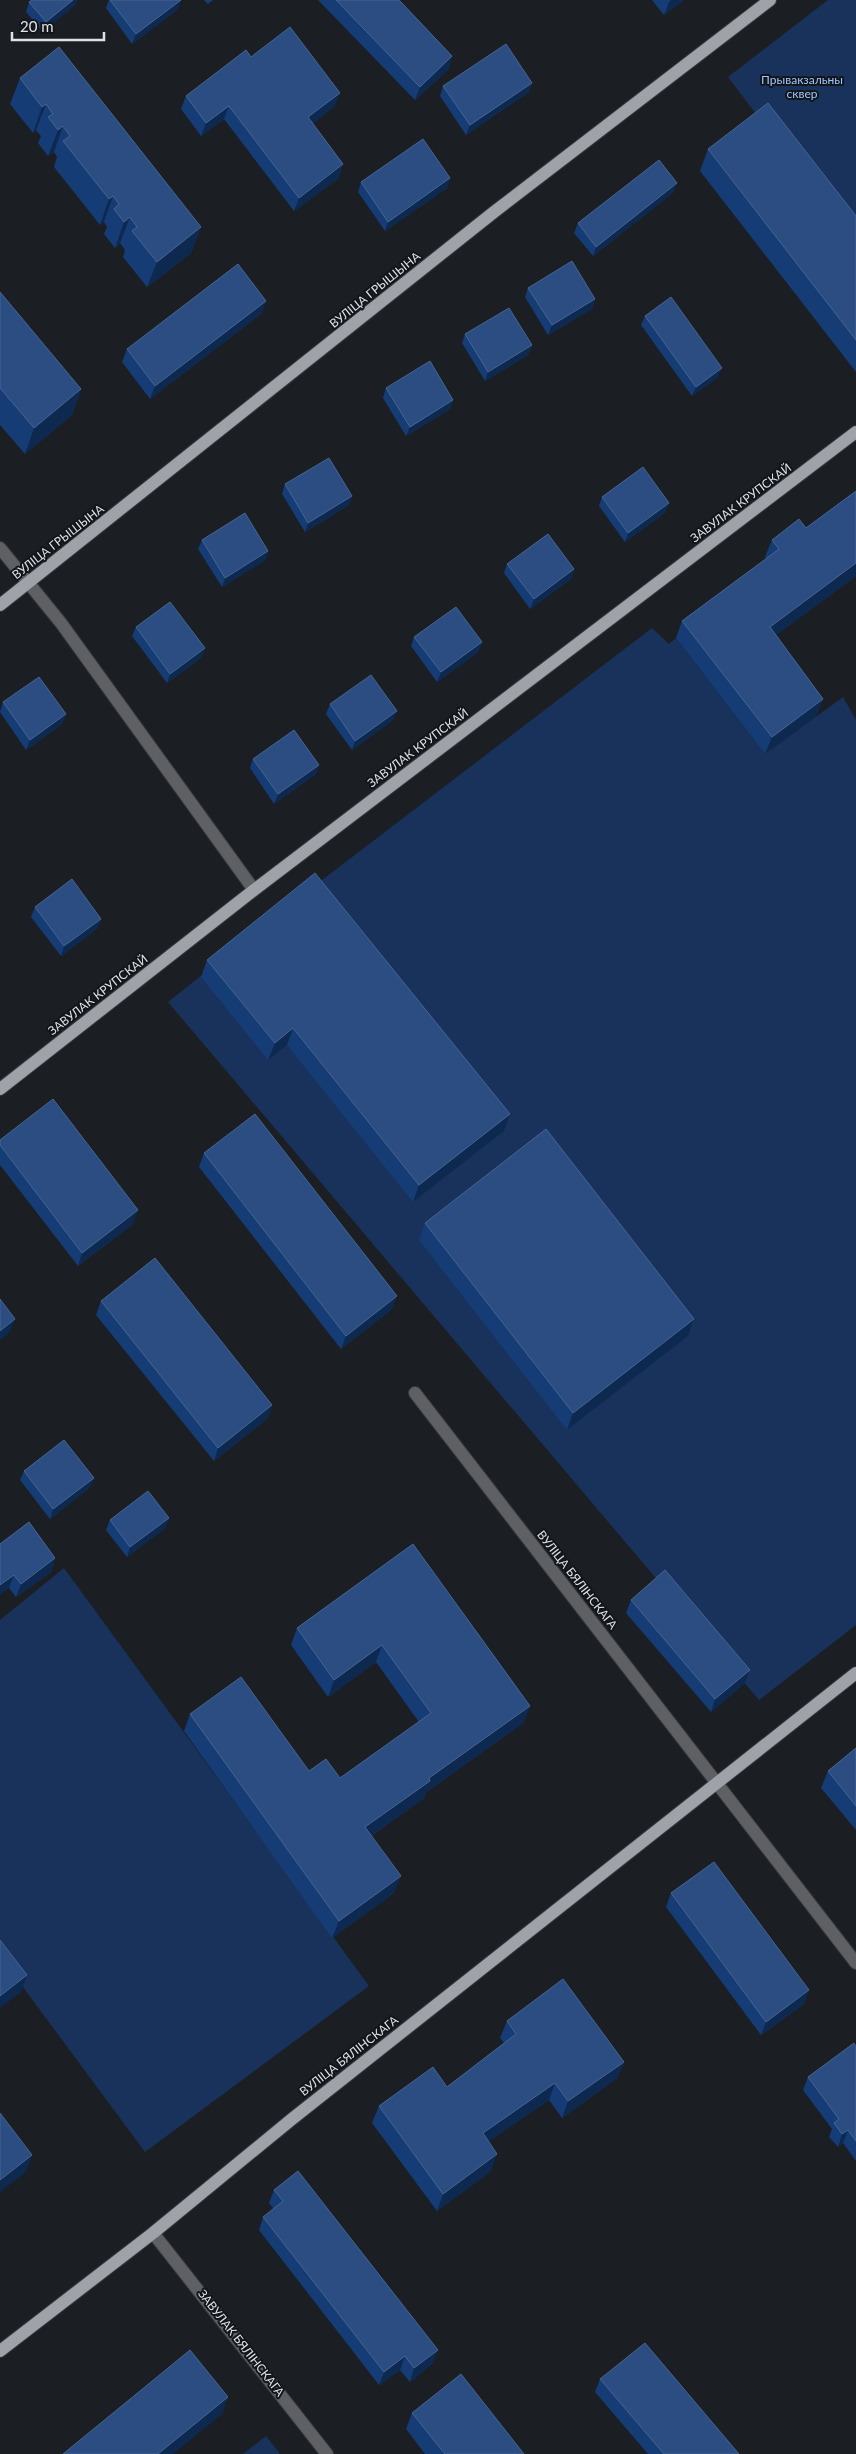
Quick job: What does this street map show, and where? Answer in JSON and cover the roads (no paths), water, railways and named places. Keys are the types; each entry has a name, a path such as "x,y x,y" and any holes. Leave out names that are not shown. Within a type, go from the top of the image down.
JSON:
{"main road":[{"name":"ВУЛІЦА ГРЫШЫНА","path":"0,605 502,206 770,0"},
{"name":"ЗАВУЛАК КРУПСКАЙ","path":"0,1089 254,890 856,432"},
{"name":"ВУЛІЦА БЯЛІНСКАГА","path":"0,2351 154,2233 292,2119 856,1673"}],"street":[{"path":"0,548 66,631 254,890"},
{"name":"ВУЛІЦА БЯЛІНСКАГА","path":"415,1393 856,1963"},
{"name":"ЗАВУЛАК БЯЛІНСКАГА","path":"154,2233 328,2454"}],"park label":[{"name":"Прывакзальны сквер","path":"802,87"}]}
